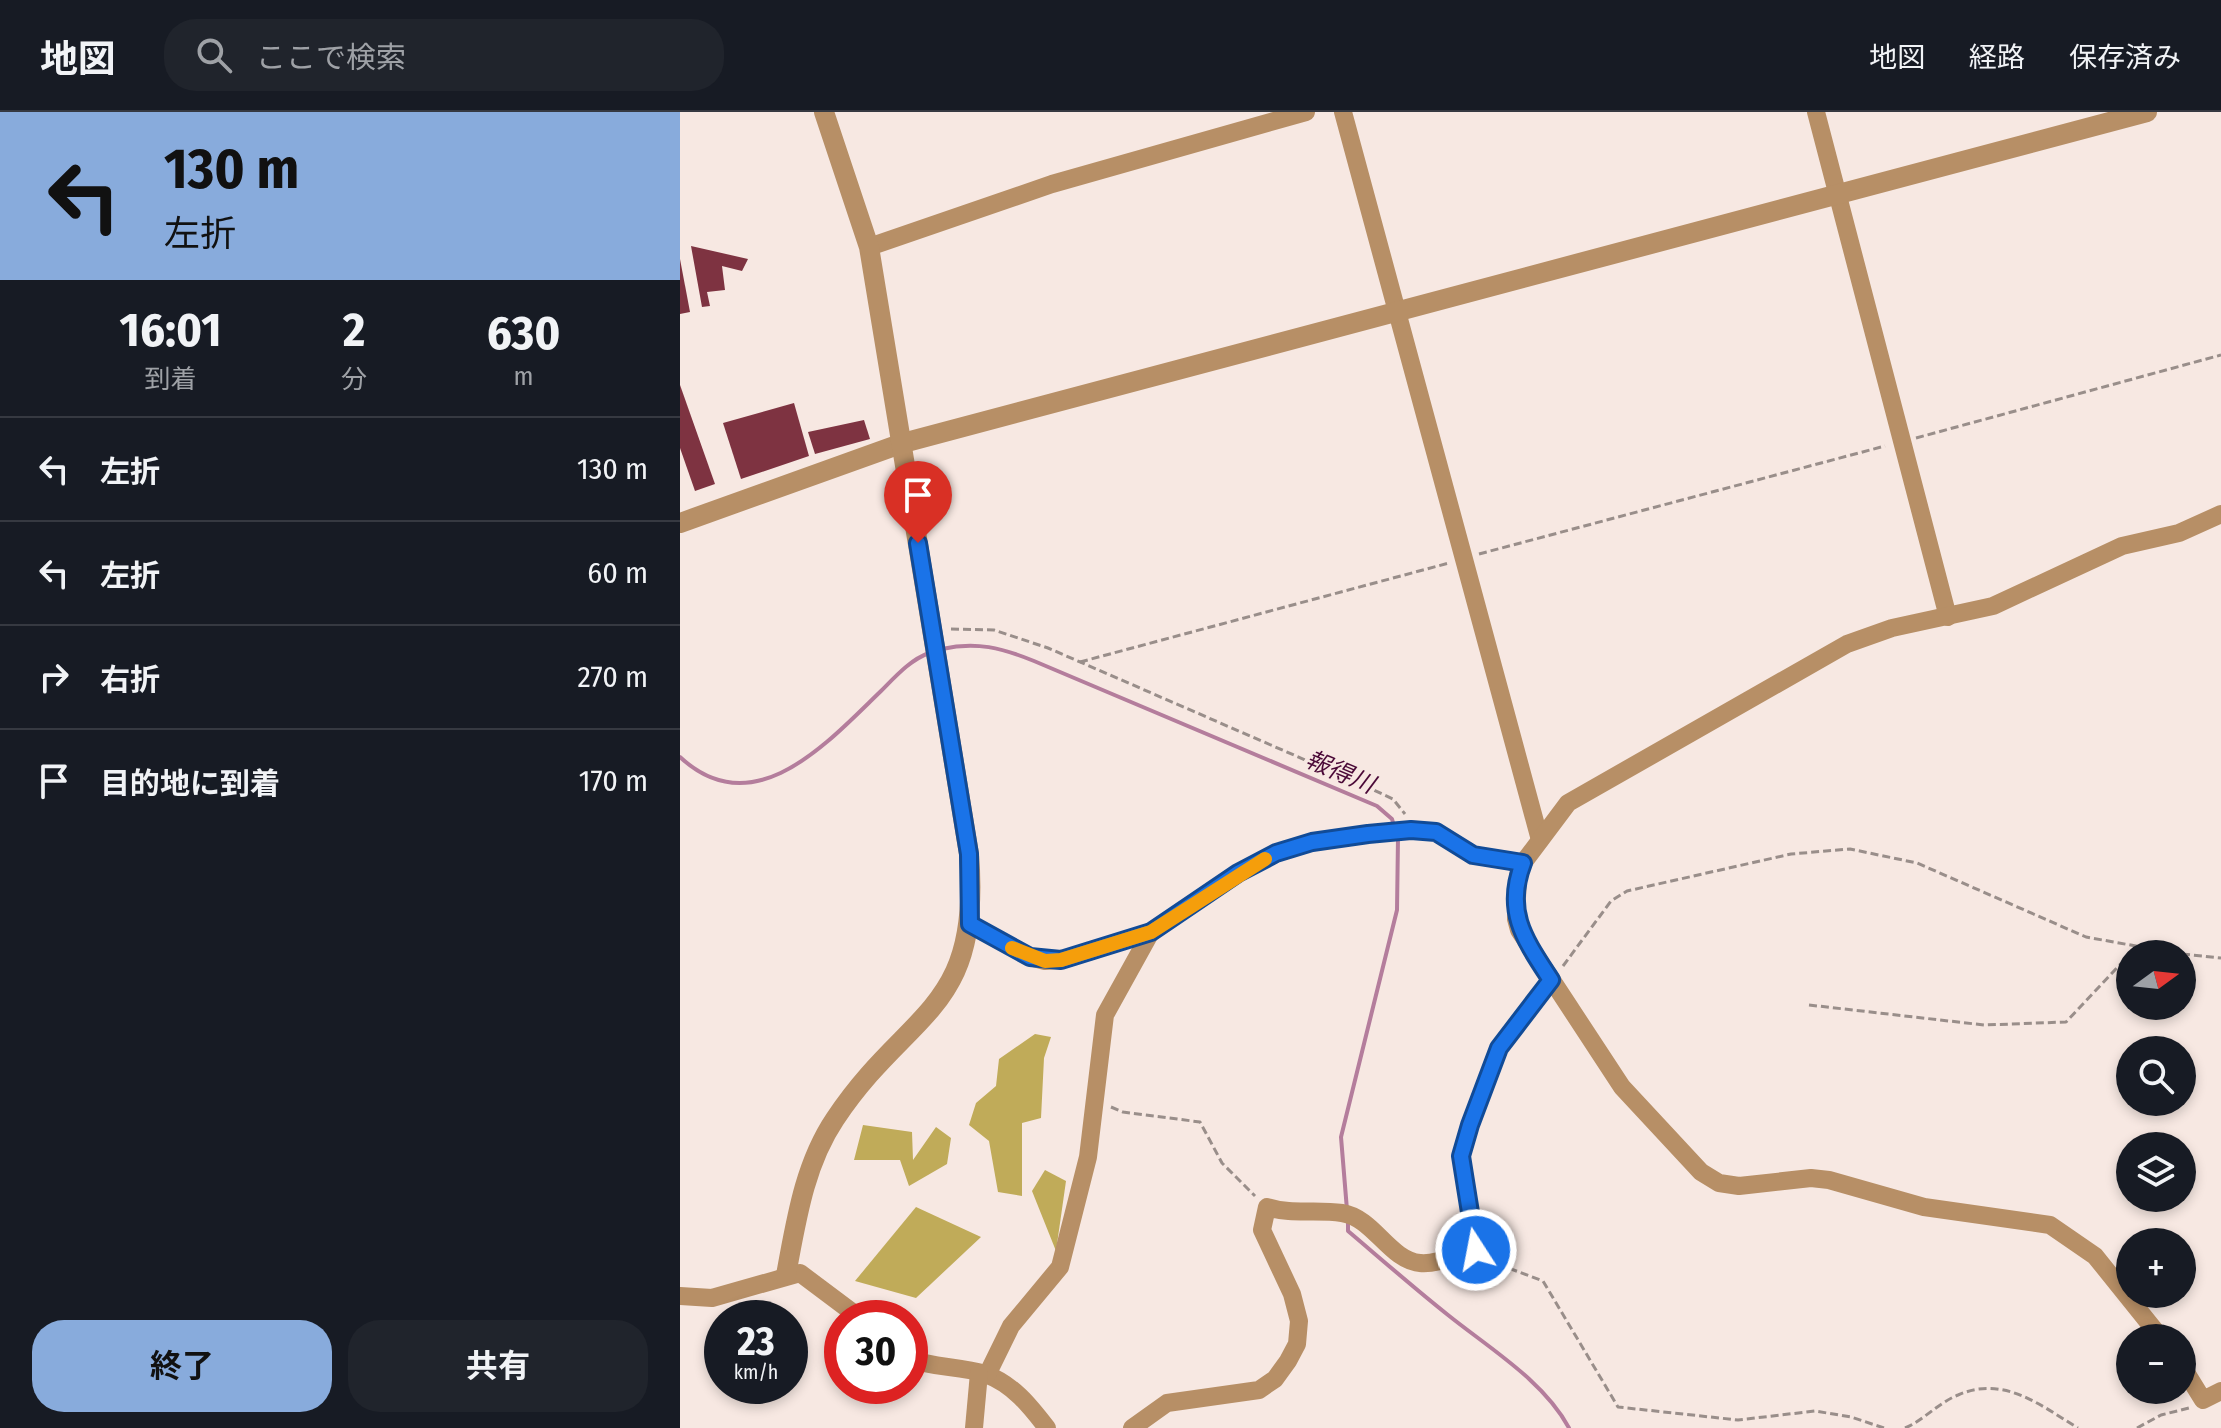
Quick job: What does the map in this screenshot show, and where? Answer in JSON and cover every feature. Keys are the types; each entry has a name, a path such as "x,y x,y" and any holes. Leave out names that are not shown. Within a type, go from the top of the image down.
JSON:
{"street":[{"path":"786,1275 798,1212 821,1145 835,1120 867,1079 934,1009 965,953 970,924 969,854 869,247 824,112"},
{"path":"869,247 1052,184 1306,112"},
{"path":"1343,112 1540,840"},
{"path":"1816,112 1905,441 1948,617"},
{"path":"680,523 903,443 2147,112"},
{"path":"2150,1324 2095,1256 2050,1225 1924,1207 1829,1180 1811,1178 1739,1186 1719,1183 1701,1172 1622,1087 1551,980 1516,919 1518,876 1523,863 1568,803 1847,644 1892,628 1993,606 2122,546 2179,533 2221,514"},
{"path":"970,924 1030,957 1045,961 1097,950 1151,932 1238,873 1276,853 1312,842 1416,831 1436,832 1473,855 1523,863"},
{"path":"974,1428 983,1374 1011,1326 1060,1267 1088,1157 1105,1015 1151,932"},
{"path":"1132,1428 1167,1403 1259,1390 1275,1379 1288,1361 1297,1344 1299,1321 1292,1294 1262,1230 1267,1207 1286,1213 1343,1213 1366,1224 1397,1253 1420,1263 1476,1250 1461,1156 1499,1048 1551,980"},
{"path":"680,1296 712,1298 800,1273 836,1300"},
{"path":"928,1363 983,1374 1009,1386 1028,1403 1047,1428"},
{"path":"2196,1389 2203,1400 2221,1391"}],"path":[{"path":"1080,662 2221,355"},
{"path":"931,629 994,630 1019,636 1393,799 1416,831"},
{"path":"1551,980 1611,901 1627,891 1791,854 1838,849 1883,854 1917,863 2073,932 2116,943"},
{"path":"2196,956 2221,958"},
{"path":"1809,1005 1984,1025 2066,1022 2116,969"},
{"path":"1094,1101 1123,1112 1200,1122 1222,1163 1267,1207"},
{"path":"1476,1250 1488,1260 1543,1281 1618,1407 1738,1420 1815,1411 1851,1417 1884,1428"},
{"path":"1905,1428 1957,1395 1984,1387 2020,1392 2078,1428"},
{"path":"2137,1428 2203,1400"}],"shaded area":[{"path":"1035,1034 1051,1037 1044,1058 1041,1118 1022,1123 1022,1196 998,1192 989,1141 969,1125 976,1103 996,1086 999,1059"},
{"path":"863,1125 912,1132 913,1160 936,1127 951,1138 947,1164 909,1186 900,1160 854,1160"},
{"path":"1045,1170 1066,1181 1056,1251 1032,1191"},
{"path":"916,1207 981,1237 916,1298 855,1281"}],"building":[{"path":"691,246 748,259 742,271 722,266 725,290 707,292 710,306 702,307"},
{"path":"680,259 690,312 680,314"},
{"path":"680,385 715,484 695,491 680,448"},
{"path":"794,403 809,456 741,479 723,423"},
{"path":"864,420 870,439 815,454 808,432"}],"waterway":[{"name":"報得川","path":"942,649 989,647 1034,661 1377,806 1392,819 1394,826"},
{"name":"報得川","path":"680,757 708,776 735,783 762,780 788,769 814,752 904,669 929,653"},
{"name":"報得川","path":"1347,1210 1341,1137 1397,910 1398,838"},
{"name":"報得川","path":"1348,1223 1348,1231 1435,1305 1531,1380 1569,1428"}],"slow traffic":[{"path":"1012,948 1045,961 1061,960 1151,932 1238,873 1265,859"}],"route":[{"path":"918,543 969,854 970,924 1006,945 1030,957 1045,961 1061,960 1151,932 1238,873 1276,853 1312,842 1411,830 1436,832 1473,855 1523,863 1518,876 1516,919 1519,930 1551,980 1499,1048 1461,1156 1476,1250"}]}
